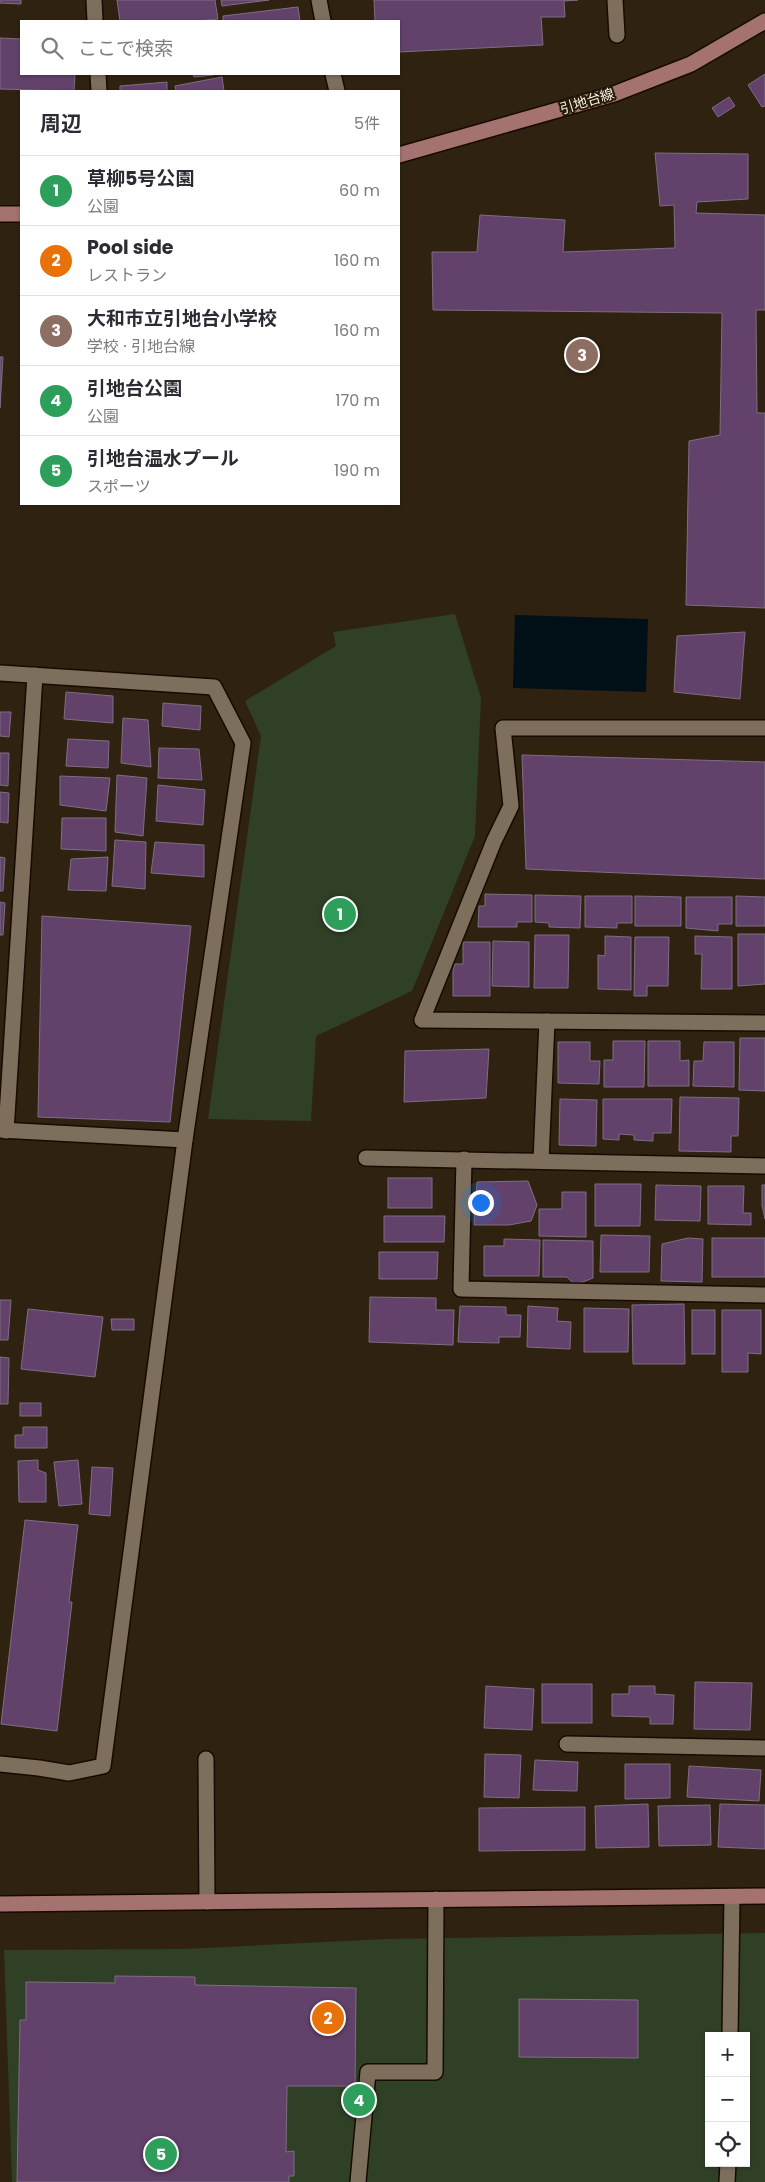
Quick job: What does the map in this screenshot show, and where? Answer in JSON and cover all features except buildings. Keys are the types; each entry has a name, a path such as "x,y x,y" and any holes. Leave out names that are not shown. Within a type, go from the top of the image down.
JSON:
{"street":[{"path":"94,0 95,20"},
{"path":"319,0 323,20"},
{"path":"615,0 617,35"},
{"name":"引地台線","path":"400,155 614,94 691,64 765,21"},
{"path":"98,75 99,90"},
{"path":"333,75 336,90"},
{"path":"0,214 20,214"},
{"path":"0,673 214,687 243,743 186,1140 104,1766 69,1773 0,1764"},
{"path":"34,675 3,1130 186,1140"},
{"path":"765,728 503,728 511,806 494,841 422,1020 765,1023"},
{"path":"541,1161 547,1021"},
{"path":"366,1158 765,1166"},
{"path":"464,1159 461,1289 765,1295"},
{"path":"568,1744 765,1748"},
{"path":"206,1759 208,1902"},
{"path":"0,1904 765,1896"},
{"path":"730,2032 732,1897"},
{"path":"358,2182 368,2072 435,2072 436,1899"},
{"path":"727,2182 728,2167"}],"green space":[{"path":"455,614 481,698 475,836 412,991 316,1036 311,1121 208,1119 261,736 245,701 336,646 333,632"},
{"path":"765,1933 765,2182 12,2182 4,1950 184,1949 386,1939"}],"shaded area":[{"path":"515,615 648,619 646,692 513,688"}],"place":[{"name":"大和市立引地台小学校","path":"582,355"},
{"name":"草柳5号公園","path":"340,914"},
{"name":"Pool side","path":"328,2018"},
{"name":"引地台公園","path":"359,2100"},
{"name":"引地台温水プール","path":"161,2154"}]}
